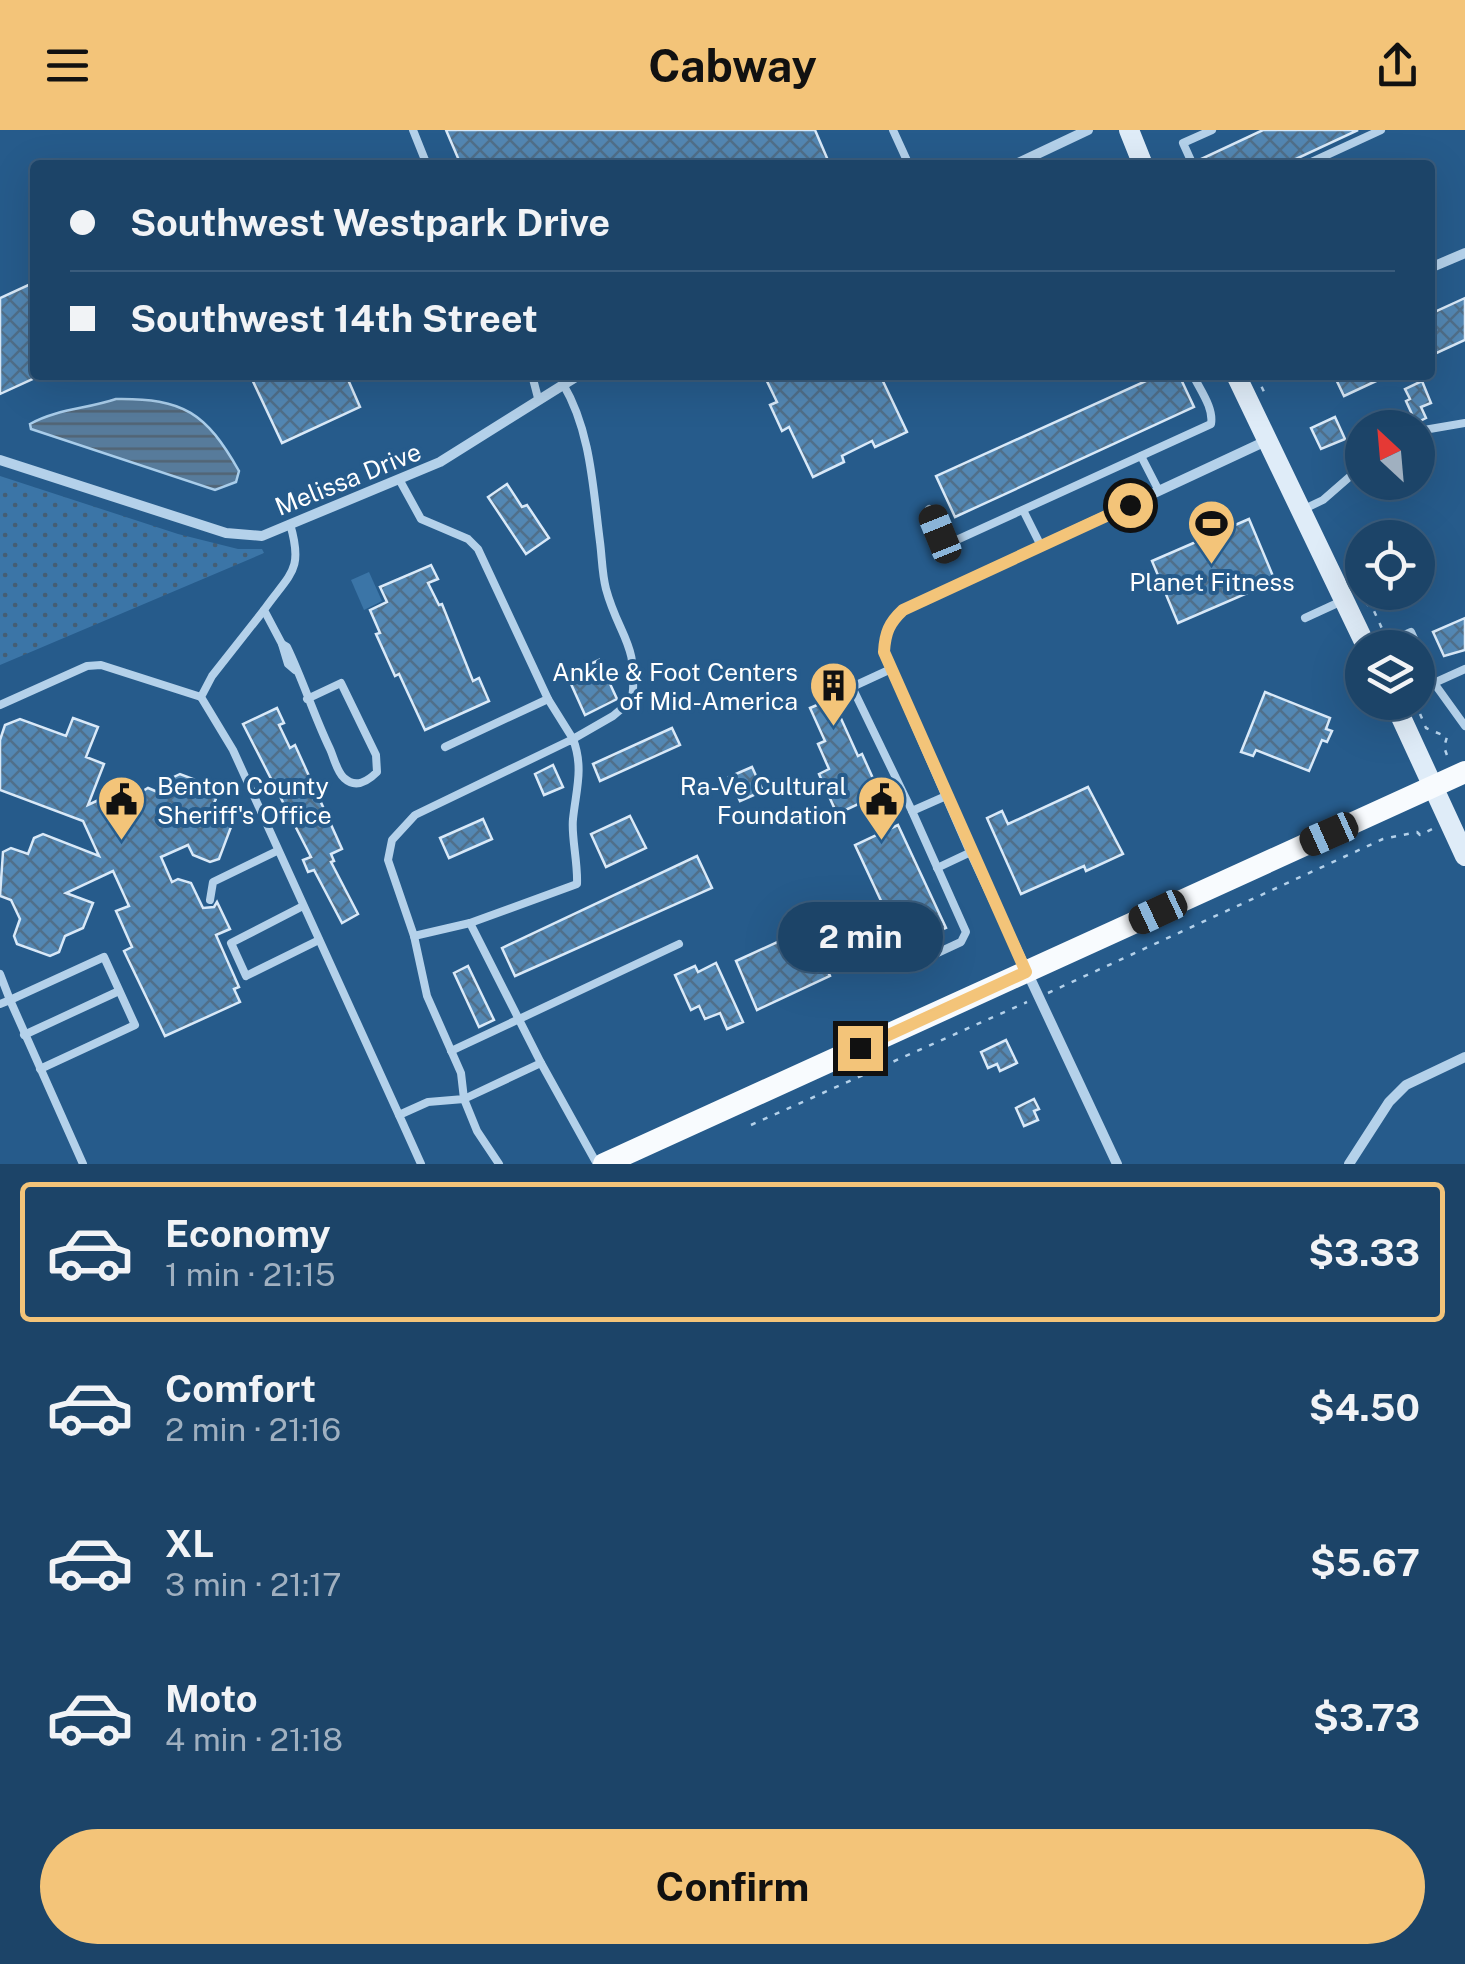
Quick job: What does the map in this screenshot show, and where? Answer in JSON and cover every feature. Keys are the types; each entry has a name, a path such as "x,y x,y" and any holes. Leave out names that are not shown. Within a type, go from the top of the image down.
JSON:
{"main road":[{"path":"1129,130 1141,160"},
{"path":"1238,380 1361,630"},
{"path":"1402,720 1465,856"},
{"path":"600,1164 1465,772"}],"street":[{"path":"1025,160 1088,130"},
{"path":"1435,266 1465,253"},
{"name":"Melissa Drive","path":"0,460 226,533 262,536 440,462 570,380"},
{"path":"1117,1164 970,852 884,652 884,635 903,610 1266,441"},
{"path":"1349,1164 1389,1102 1406,1085 1465,1057"}],"lane":[{"path":"413,130 425,160"},
{"path":"893,130 907,160"},
{"path":"1191,160 1184,143 1212,130"},
{"path":"1316,160 1381,130"},
{"path":"533,380 538,398"},
{"path":"929,509 940,534 950,543 1210,424 1209,408 1195,380"},
{"path":"499,1164 477,1130 464,1099 462,1073 426,996 414,936 388,860 392,840 415,815 574,739 632,700 636,671 630,644 606,588 592,470 574,404 563,384"},
{"path":"1435,428 1465,423"},
{"path":"1141,456 1159,491"},
{"path":"399,479 421,519 468,539 478,549 548,700 574,739 580,757 580,792 572,823 578,858 577,884 470,923 414,936"},
{"path":"1300,511 1323,500 1345,481"},
{"path":"1023,510 1041,546"},
{"path":"201,698 212,676 297,566 290,524"},
{"path":"1304,618 1344,600"},
{"path":"264,610 343,777 356,784 367,782 378,772 376,755 341,683 307,699"},
{"path":"0,705 87,666 101,665 201,698 232,750 421,1164"},
{"path":"891,668 852,686 966,932 961,942 918,962"},
{"path":"1435,683 1464,673"},
{"path":"1435,684 1465,726"},
{"path":"444,747 548,700"},
{"path":"912,811 946,796"},
{"path":"210,900 213,882 277,851"},
{"path":"937,868 970,852"},
{"path":"302,906 231,943 246,976 318,940"},
{"path":"470,923 600,1164"},
{"path":"451,1051 680,944"},
{"path":"3,1001 104,957 135,1025 40,1069"},
{"path":"0,974 3,1001 24,1035 83,1164"},
{"path":"24,1035 119,990"},
{"path":"399,1115 428,1102 464,1099 542,1062"}],"path":[{"path":"1423,720 1426,728 1448,737 1444,747"},
{"path":"1051,991 1383,839 1417,832 1420,835"},
{"path":"750,1125 1024,1003"}],"shaded area":[{"path":"116,399 159,402 191,413 204,422 227,451 239,471 236,482 215,490 31,429 30,424 51,415"},
{"path":"0,476 178,534 238,549 262,549 264,553 0,665"},
{"path":"369,572 382,601 364,610 351,580"}],"building":[{"path":"446,130 815,130 828,160 459,160"},
{"path":"1263,130 1358,130 1294,160 1199,160"},
{"path":"30,284 31,380 0,394 0,298"},
{"path":"1465,298 1465,340 1435,354 1435,312"},
{"path":"252,380 348,380 360,407 282,443"},
{"path":"766,380 882,380 907,432 875,447 872,441 842,456 844,462 813,477 789,427 782,431 770,405 777,402"},
{"path":"1148,380 1181,380 1194,407 955,517 936,476"},
{"path":"1336,380 1378,380 1344,396"},
{"path":"1422,381 1431,403 1421,407 1422,410 1410,410 1405,389"},
{"path":"1335,417 1345,439 1321,449 1311,428"},
{"path":"507,484 549,538 526,554 488,497"},
{"path":"1249,519 1275,581 1178,623 1152,561"},
{"path":"431,565 438,579 428,583 439,605 442,604 473,681 479,678 489,701 425,730 399,674 395,676 370,610 387,602 380,587"},
{"path":"1465,618 1465,650 1444,656 1435,631"},
{"path":"599,660 617,699 585,715 567,675"},
{"path":"1265,692 1330,718 1326,729 1332,731 1327,742 1322,740 1309,771 1256,750 1253,756 1241,752"},
{"path":"829,700 858,756 862,754 880,794 837,814 819,774 829,769 818,744 825,741 810,708"},
{"path":"277,708 284,723 279,725 290,748 295,745 342,849 331,854 331,862 358,914 342,923 314,870 308,872 303,860 311,857 243,724"},
{"path":"73,718 98,727 86,757 104,764 88,805 122,789 133,813 141,792 148,788 165,795 172,778 180,774 214,787 217,796 211,811 227,817 231,827 219,859 210,862 193,855 188,845 161,857 172,882 178,879 191,883 203,908 214,907 217,902 230,929 216,935 239,987 234,989 240,1002 165,1036 124,951 132,947 116,911 129,906 113,871 66,893 93,903 83,928 65,936 59,952 50,956 17,944 14,936 20,919 11,900 0,896 3,852 11,848 28,854 34,838 43,834 99,856 83,821 0,790 0,740 5,725 20,719 66,736"},
{"path":"672,728 680,745 600,781 593,764"},
{"path":"553,765 563,787 544,795 535,774"},
{"path":"752,767 763,791 740,801 729,777"},
{"path":"1088,787 1123,854 1086,871 1084,866 1021,894 987,818 1002,811 1008,824"},
{"path":"630,816 646,848 606,867 591,834"},
{"path":"483,819 492,839 449,858 440,838"},
{"path":"898,825 946,928 899,949 892,934 896,933 855,845"},
{"path":"697,856 712,888 515,976 502,948"},
{"path":"808,928 830,976 757,1010 736,961"},
{"path":"716,963 743,1022 727,1029 720,1013 705,1019 699,1006 691,1010 675,975 695,966 698,972"},
{"path":"468,966 494,1020 479,1027 454,973"},
{"path":"1006,1040 1017,1063 1000,1071 997,1064 988,1068 981,1052"},
{"path":"1034,1099 1039,1109 1034,1111 1038,1120 1024,1126 1016,1108"}],"place":[{"name":"Planet Fitness","path":"1212,566"},
{"name":"Ankle & Foot Centers of Mid-America","path":"833,728"},
{"name":"Benton County Sheriff's Office","path":"122,842"},
{"name":"Ra-Ve Cultural Foundation","path":"882,842"}],"route":[{"path":"860,1048 1026,972 884,652 884,635 903,610 1130,505"}]}
